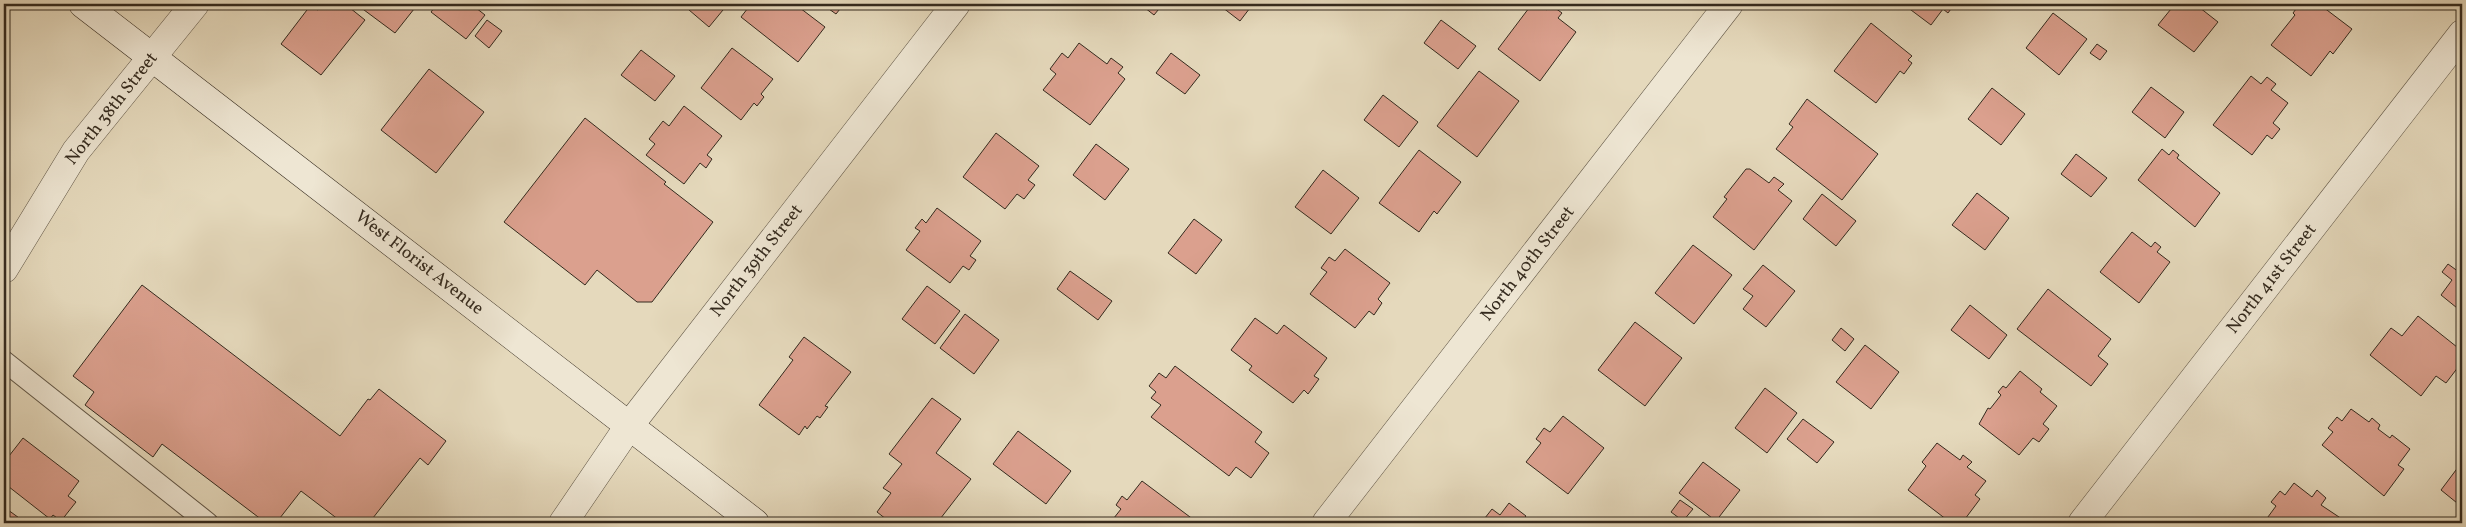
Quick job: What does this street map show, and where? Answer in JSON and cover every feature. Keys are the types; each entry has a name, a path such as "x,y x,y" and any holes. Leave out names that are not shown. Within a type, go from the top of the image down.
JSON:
{"street":[{"name":"West Florist Avenue","path":"83,4 756,523"},
{"name":"North 38th Street","path":"4,270 76,151 195,4"},
{"name":"North 39th Street","path":"563,523 629,426 956,4"},
{"name":"North 40th Street","path":"1326,523 1729,4"},
{"name":"North 41st Street","path":"2082,523 2462,34"}],"lane":[{"path":"4,361 203,522"}],"building":[{"path":"323,4 345,4 365,20 321,75 281,44 310,6 318,10"},
{"path":"356,4 418,4 395,33"},
{"path":"437,4 471,4 485,15 466,39 431,12"},
{"path":"682,4 714,4 723,10 709,27"},
{"path":"751,4 799,4 801,5 800,8 825,27 798,62 741,17"},
{"path":"822,4 844,4 836,14"},
{"path":"1140,4 1163,4 1154,15"},
{"path":"1218,4 1253,4 1240,21"},
{"path":"1532,4 1539,4 1547,10 1551,5 1562,13 1558,18 1576,32 1540,81 1498,49"},
{"path":"1903,4 1950,4 1953,6 1948,13 1943,9 1931,25"},
{"path":"2175,4 2195,4 2218,22 2194,52 2158,25"},
{"path":"2304,4 2319,4 2352,29 2333,54 2330,51 2311,76 2271,45 2295,15 2293,13 2299,5 2301,7"},
{"path":"2053,13 2087,39 2059,75 2026,48"},
{"path":"487,20 502,31 489,48 475,36"},
{"path":"1441,20 1476,46 1458,69 1424,43"},
{"path":"1871,23 1912,56 1908,60 1912,63 1904,74 1900,71 1876,103 1834,71"},
{"path":"1079,43 1107,64 1111,58 1123,67 1118,73 1125,79 1090,125 1043,90 1056,74 1050,69 1062,53 1068,58"},
{"path":"2097,44 2107,51 2100,60 2090,53"},
{"path":"732,48 773,79 761,94 764,97 757,106 754,103 741,120 701,88"},
{"path":"641,50 675,76 655,101 621,75"},
{"path":"1171,53 1200,75 1185,94 1156,73"},
{"path":"429,69 484,112 436,173 381,130"},
{"path":"1479,71 1519,101 1477,157 1437,126"},
{"path":"2251,76 2261,84 2267,77 2276,84 2271,90 2288,103 2273,123 2280,129 2272,139 2267,135 2252,155 2213,125"},
{"path":"2151,87 2184,112 2165,138 2132,112"},
{"path":"1992,88 2025,114 2001,145 1968,119"},
{"path":"1383,95 1418,122 1399,147 1364,120"},
{"path":"1807,99 1878,154 1842,200 1776,149 1793,127 1789,124"},
{"path":"684,106 722,136 707,155 712,159 706,168 700,163 684,184 646,155 655,144 649,139 663,121 669,126"},
{"path":"585,118 713,222 652,302 637,302 597,270 585,285 504,222"},
{"path":"996,133 1039,166 1028,180 1035,185 1024,199 1017,194 1005,209 963,177"},
{"path":"1096,144 1129,169 1105,200 1073,175"},
{"path":"2162,149 2169,155 2173,150 2179,155 2177,158 2220,193 2195,227 2138,180"},
{"path":"1419,150 1461,182 1437,214 1434,211 1419,232 1379,203"},
{"path":"2076,154 2107,178 2091,197 2061,174"},
{"path":"1746,169 1750,169 1769,183 1774,177 1784,184 1778,190 1792,201 1754,250 1713,217 1727,199 1724,197"},
{"path":"1323,170 1359,198 1331,234 1295,207"},
{"path":"1977,193 2009,218 1985,250 1952,225"},
{"path":"1822,194 1856,221 1836,246 1803,219"},
{"path":"937,208 981,241 970,256 976,260 969,270 963,266 950,283 906,250 920,231 915,228 922,219 926,223"},
{"path":"1194,219 1222,240 1196,274 1168,253"},
{"path":"2132,232 2151,247 2155,242 2161,247 2157,252 2170,262 2139,303 2100,272"},
{"path":"1693,245 1732,275 1694,324 1655,293"},
{"path":"1345,249 1390,283 1378,299 1382,303 1374,315 1369,311 1355,328 1310,294 1327,272 1321,268 1329,257 1335,261"},
{"path":"2448,264 2459,272 2462,268 2462,312 2441,295 2452,280 2442,272"},
{"path":"1763,265 1795,291 1766,327 1743,309 1753,296 1743,289"},
{"path":"1070,271 1112,301 1098,320 1057,289"},
{"path":"142,285 340,436 368,399 370,400 379,389 446,441 428,465 420,458 369,523 343,523 301,491 276,523 266,523 162,444 153,457 85,405 94,392 73,376"},
{"path":"927,286 960,311 935,344 902,319"},
{"path":"2048,289 2111,339 2098,356 2108,364 2091,386 2017,329"},
{"path":"1970,305 2007,335 1989,359 1951,330"},
{"path":"965,314 999,340 974,374 940,348"},
{"path":"2418,316 2462,351 2462,362 2446,383 2436,376 2421,396 2370,355 2391,328 2402,336"},
{"path":"1255,318 1277,334 1284,325 1327,358 1314,376 1319,379 1308,394 1304,390 1293,403 1249,370 1252,366 1231,350"},
{"path":"1635,322 1682,358 1645,406 1598,370"},
{"path":"1841,328 1854,339 1845,351 1832,340"},
{"path":"804,337 851,372 825,406 828,407 820,418 817,416 807,429 805,426 799,435 759,405 793,360 789,357"},
{"path":"1865,345 1899,372 1871,409 1836,382"},
{"path":"1175,366 1262,432 1255,442 1269,453 1251,478 1236,467 1229,476 1151,417 1161,405 1151,398 1156,392 1149,386 1159,373 1166,378"},
{"path":"2020,371 2042,389 2040,392 2057,406 2043,424 2049,429 2039,442 2033,438 2019,455 1979,424 1988,408 1990,409 2001,395 1998,392 2003,386 2006,388"},
{"path":"1765,388 1797,413 1767,453 1735,428"},
{"path":"932,398 961,419 936,453 971,479 937,523 891,523 877,512 891,493 883,488 902,464 889,454"},
{"path":"2351,409 2369,422 2372,418 2380,425 2378,429 2390,438 2392,435 2410,449 2398,465 2404,469 2384,496 2322,445 2333,432 2328,428 2337,417 2342,421"},
{"path":"1563,416 1604,448 1568,494 1526,462 1541,443 1536,439 1544,428 1550,432"},
{"path":"1803,419 1834,442 1817,463 1787,439"},
{"path":"1018,431 1071,471 1046,504 993,464"},
{"path":"23,438 79,481 68,496 76,502 61,521 53,515 50,519 4,483 4,451 9,456"},
{"path":"1937,443 1960,460 1963,455 1972,462 1967,467 1986,481 1975,495 1980,499 1962,523 1951,523 1908,490 1926,466 1922,462"},
{"path":"1703,462 1740,490 1716,521 1679,493"},
{"path":"2462,462 2462,507 2441,490"},
{"path":"1142,481 1198,523 1110,523 1121,509 1116,505 1122,496 1127,500"},
{"path":"2294,483 2312,497 2317,490 2326,498 2321,505 2348,523 2268,523 2265,521 2276,506 2271,502 2280,491 2285,495"},
{"path":"1680,500 1693,509 1683,521 1671,512"},
{"path":"1509,503 1526,516 1521,522 1523,523 1481,523 1492,509 1500,515"},
{"path":"4,507 26,523 4,523"}]}
